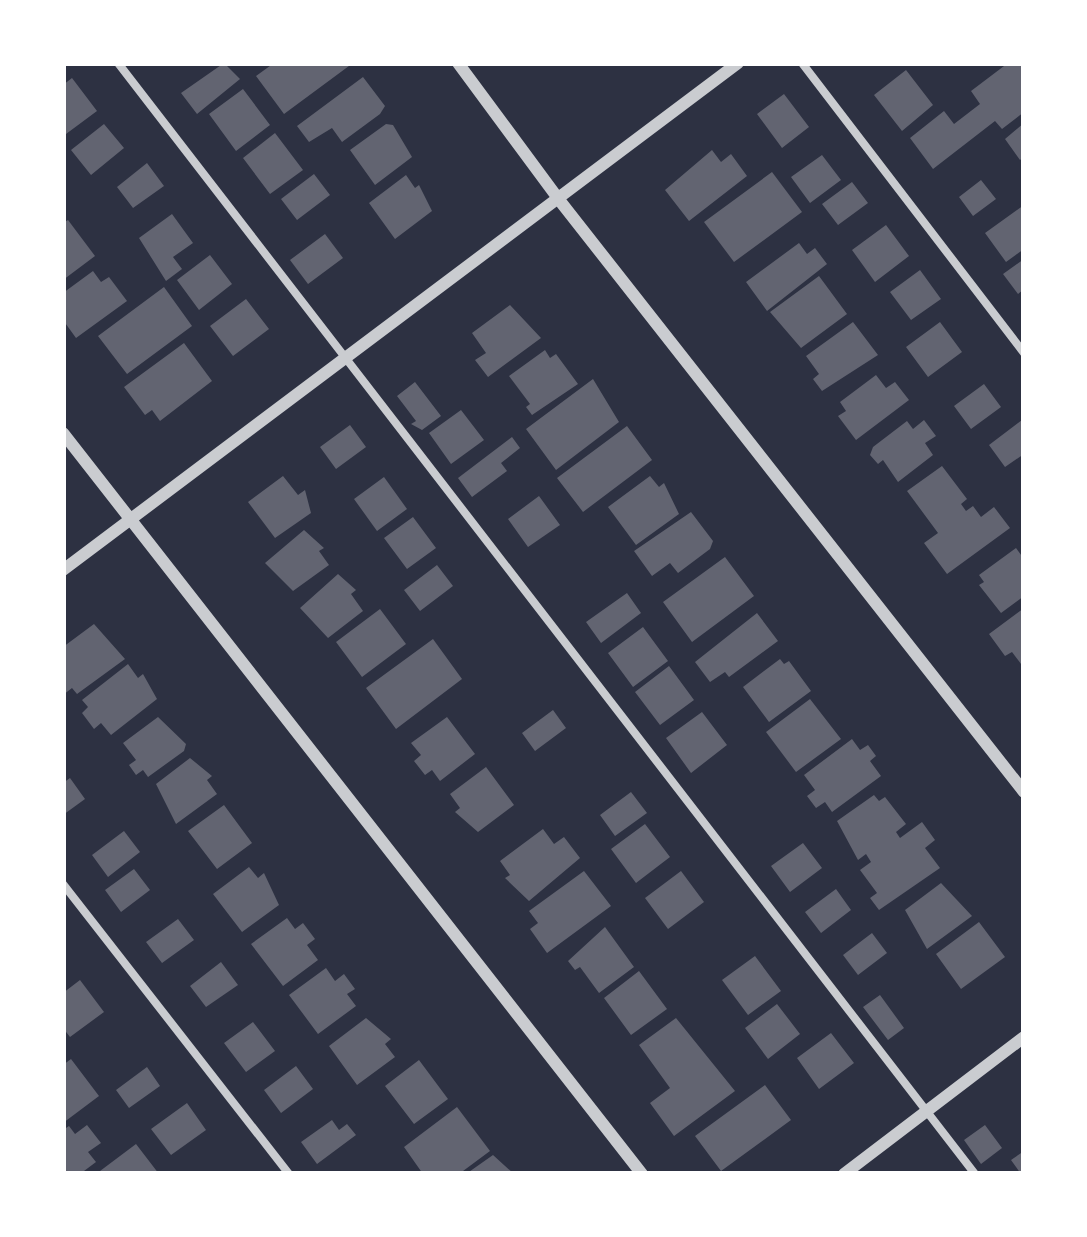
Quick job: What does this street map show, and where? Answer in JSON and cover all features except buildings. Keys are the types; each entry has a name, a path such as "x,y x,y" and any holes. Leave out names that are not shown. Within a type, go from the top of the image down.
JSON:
{"street":[{"path":"458,63 560,201 1024,792"},
{"path":"63,570 738,63"},
{"path":"63,433 642,1174"},
{"path":"844,1174 1024,1037"}],"lane":[{"path":"118,63 975,1174"},
{"path":"802,63 1024,353"},
{"path":"63,884 289,1174"}]}
